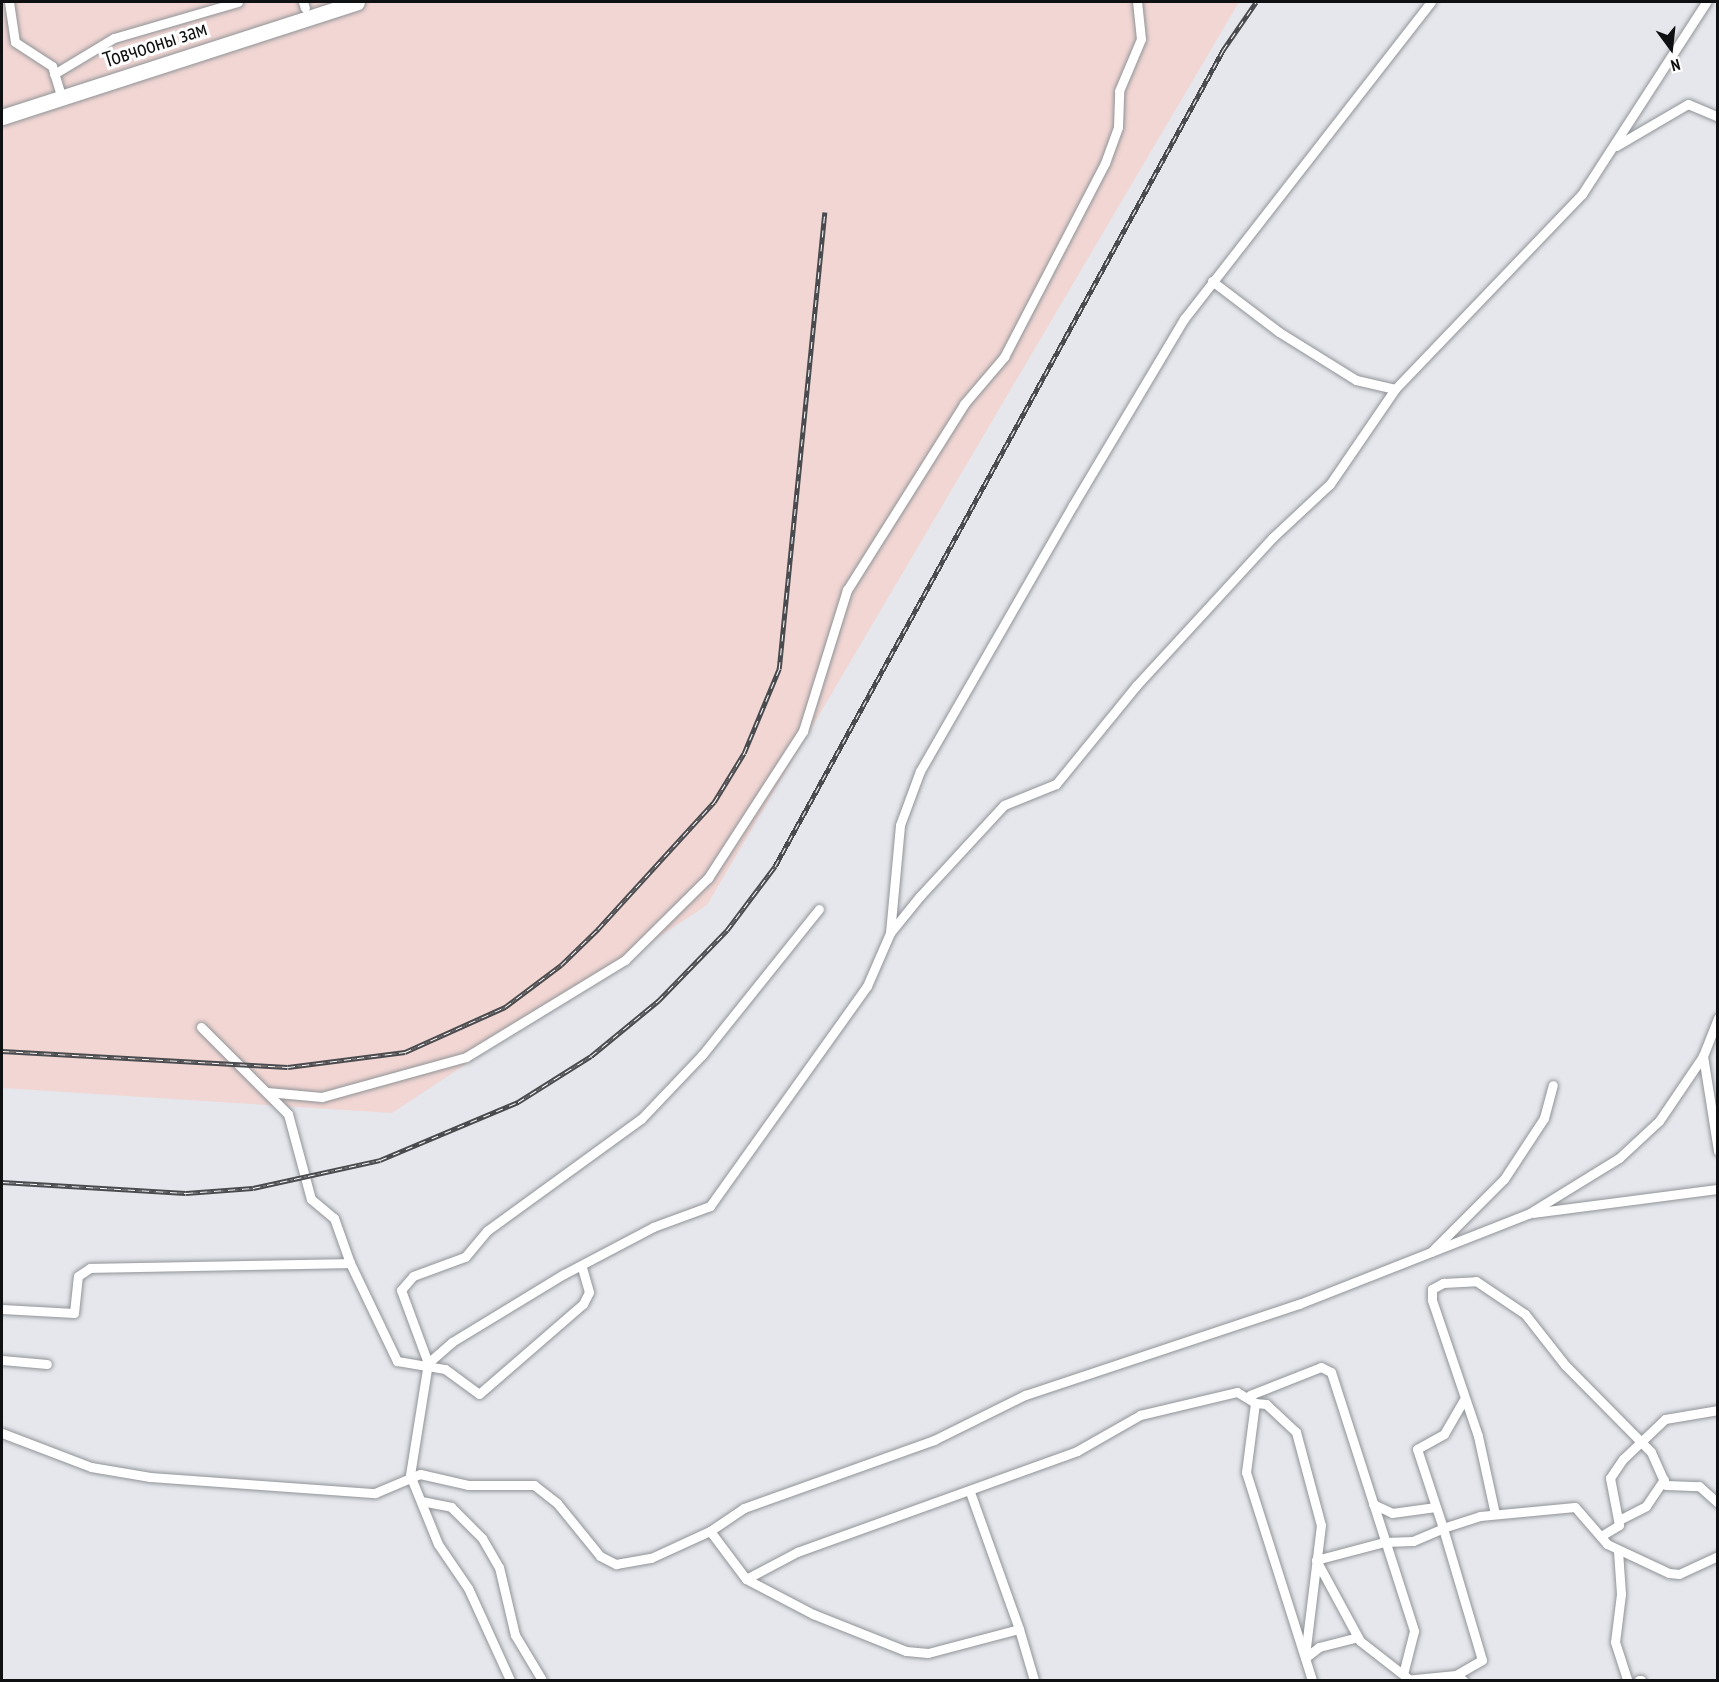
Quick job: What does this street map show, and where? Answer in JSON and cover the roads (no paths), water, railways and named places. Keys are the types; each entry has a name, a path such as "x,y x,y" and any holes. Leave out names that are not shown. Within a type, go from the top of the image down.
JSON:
{"highway":[{"name":"Товчооны зам","path":"2,107 304,5 324,2"},
{"name":"Товчооны зам","path":"2,117 58,87 357,2"}],"street":[{"path":"9,2 15,42 42,57 58,87 114,38 237,2"},
{"path":"267,1092 322,1097 466,1057 625,960 708,878 803,731 847,590 964,404 1004,357 1105,163 1118,127 1119,91 1141,39 1137,2"},
{"path":"891,933 900,825 920,771 1184,319 1431,2"},
{"path":"429,1363 479,1326 653,1227 701,1213 722,1194 867,986 891,933 992,815 1056,784 1136,686 1272,538 1330,484 1395,389 1582,194 1706,2"},
{"path":"1614,147 1688,104 1718,117"},
{"path":"1212,281 1279,332 1356,380 1395,389"},
{"path":"510,1680 410,1475 429,1363 403,1301 406,1280 465,1257 488,1230 641,1119 702,1055 819,909"},
{"path":"2,1433 91,1467 150,1477 375,1493 410,1475 468,1485 534,1485 557,1503 600,1556 616,1564 651,1558 710,1531 744,1508 934,1440 1025,1395 1127,1364 1427,1256 1528,1214 1575,1188 1643,1136 1703,1056 1718,1018"},
{"path":"201,1027 267,1092 296,1128 311,1199 334,1218 350,1263 380,1317 392,1354 403,1363 429,1363 445,1369 474,1394 487,1390 587,1298 582,1268"},
{"path":"1703,1056 1718,1151"},
{"path":"1427,1256 1504,1179 1544,1118 1553,1085"},
{"path":"1528,1214 1718,1189"},
{"path":"2,1309 74,1313 78,1276 90,1268 350,1263"},
{"path":"1495,1514 1478,1436 1464,1400 1432,1289 1463,1279 1486,1284 1525,1314 1640,1444 1656,1459 1664,1479 1671,1488 1699,1486 1718,1503"},
{"path":"2,1360 47,1364"},
{"path":"1252,1399 1327,1367 1384,1542 1397,1565 1414,1631 1407,1679"},
{"path":"746,1579 797,1552 1077,1452 1140,1414 1208,1396 1252,1399 1266,1404 1296,1432 1321,1525 1305,1659"},
{"path":"1252,1399 1246,1472 1312,1680"},
{"path":"1316,1560 1358,1637 1407,1679 1459,1678 1482,1660 1417,1449 1444,1434 1464,1400"},
{"path":"1619,1520 1610,1478 1640,1444 1665,1419 1718,1410"},
{"path":"1601,1536 1619,1520 1646,1506 1664,1479"},
{"path":"970,1492 1019,1629 1034,1680"},
{"path":"421,1501 451,1507 482,1538 499,1567 515,1635 542,1680"},
{"path":"1373,1504 1392,1513 1436,1507"},
{"path":"1316,1560 1384,1542 1413,1541 1443,1528 1495,1514 1575,1507 1617,1551 1679,1574 1718,1556"},
{"path":"710,1531 746,1579 813,1614 906,1651 928,1653 1019,1629"},
{"path":"1617,1551 1621,1594 1615,1642 1627,1680"},
{"path":"1305,1659 1318,1647 1358,1637"}],"railway":[{"path":"2,1182 186,1193 253,1188 380,1160 518,1102 591,1056 658,1001 727,930 775,866 1223,50 1256,2"},
{"path":"2,1051 288,1067 405,1052 505,1007 561,965 598,929 714,802 744,753 779,669 825,212"}]}
